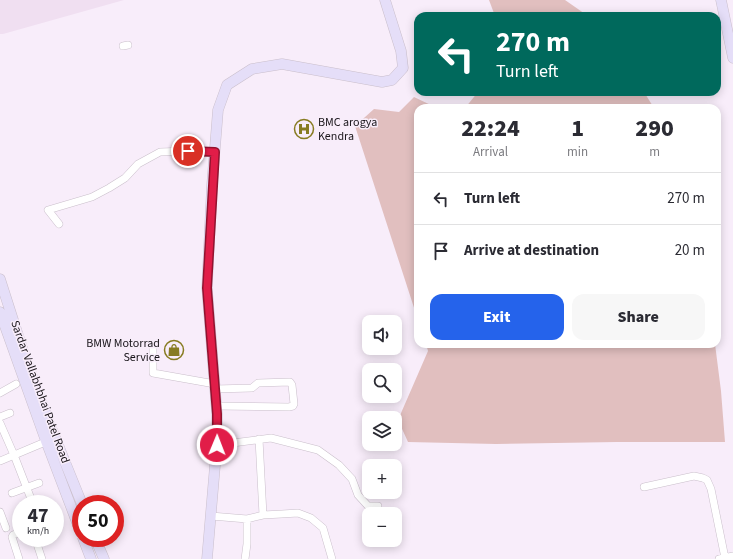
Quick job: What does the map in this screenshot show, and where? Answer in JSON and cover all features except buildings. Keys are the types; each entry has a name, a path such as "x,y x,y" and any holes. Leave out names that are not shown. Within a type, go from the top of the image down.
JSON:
{"main road":[{"path":"207,559 217,445 217,406 207,288 218,110 228,85 252,69 282,64 382,82 392,80 403,68 401,50 386,0"},
{"path":"721,0 733,58"},
{"name":"Sardar Vallabhbhai Patel Road","path":"0,279 48,420 51,440 72,505"},
{"name":"Sardar Vallabhbhai Patel Road","path":"0,312 2,325 51,440 78,495"},
{"path":"86,547 91,559"},
{"path":"99,547 104,559"}],"street":[{"path":"59,224 48,210 92,197 126,178 138,164 160,152 215,152"},
{"path":"2,325 14,321"},
{"path":"153,347 154,373 215,387 252,388 258,383 290,382 292,385 294,404 289,407 217,406"},
{"path":"0,393 16,384"},
{"path":"0,417 10,413"},
{"path":"0,423 29,495"},
{"path":"217,445 271,438 318,450 339,465 352,479 358,495 368,506 378,506"},
{"path":"259,439 263,515"},
{"path":"0,461 51,440"},
{"path":"644,487 694,476 707,480 711,489 726,558"},
{"path":"12,494 39,483"},
{"path":"0,512 6,528"},
{"path":"211,516 247,519 263,515 298,513 311,518 323,528 332,559"},
{"path":"245,559 247,544 247,519"},
{"path":"15,547 19,559"},
{"path":"38,547 42,559"}],"shaded area":[{"path":"0,0 124,0 0,34"},
{"path":"489,0 565,0 582,12 494,12"},
{"path":"475,96 646,96 652,104 468,104"},
{"path":"414,97 429,104 414,104 414,308 355,126 374,109 399,112"},
{"path":"427,348 716,348 725,442 496,444 408,442 402,429 402,411 428,351"}],"place":[{"name":"BMC arogya Kendra","path":"304,129"},
{"name":"BMW Motorrad Service","path":"174,350"}],"route":[{"path":"188,151 215,152 207,288 217,414 217,445"}]}
